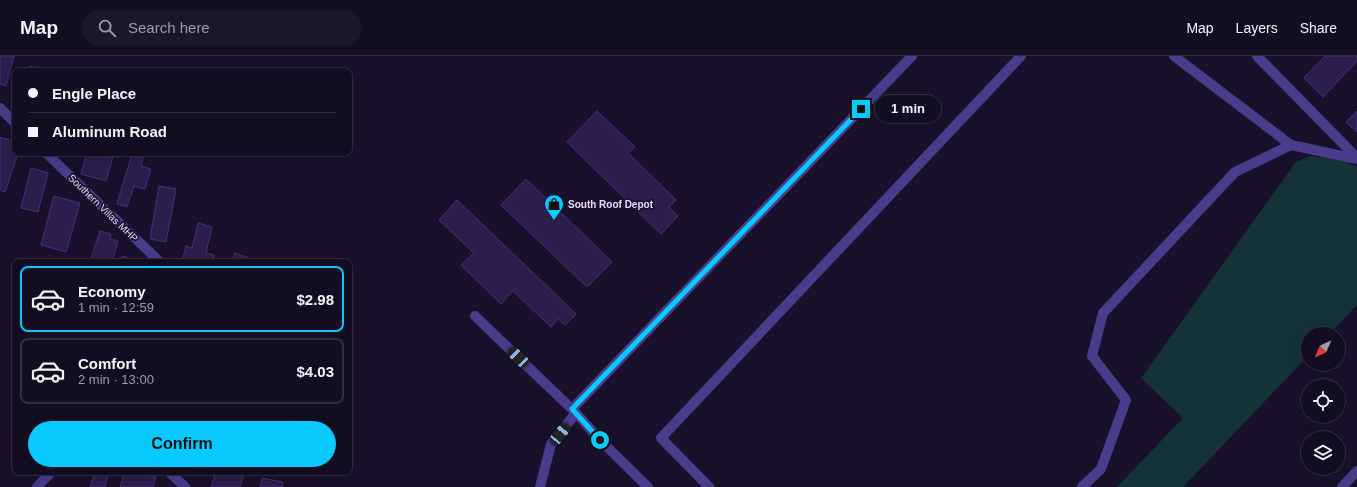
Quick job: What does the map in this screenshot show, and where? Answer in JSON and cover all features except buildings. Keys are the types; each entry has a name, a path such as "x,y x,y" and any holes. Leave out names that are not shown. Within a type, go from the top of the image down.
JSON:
{"street":[{"path":"540,487 551,444 574,411 912,56"},
{"path":"709,487 661,438 1021,56"},
{"path":"1174,56 1291,145 1357,159"},
{"path":"1257,56 1357,159"},
{"path":"0,108 12,120"},
{"path":"1082,487 1101,469 1126,400 1092,356 1103,313 1235,172 1291,145"},
{"name":"Southern Villas MHP","path":"49,156 157,259"},
{"path":"475,316 574,411 600,440 648,487"},
{"path":"1342,487 1357,471"},
{"path":"37,487 48,475"},
{"path":"173,475 185,487"}],"green space":[{"path":"1310,156 1341,160 1357,167 1357,305 1336,327 1301,327 1301,363 1183,487 1117,487 1183,418 1141,378 1296,162"}],"place":[{"name":"South Roof Depot","path":"554,221"}],"route":[{"path":"600,440 572,409 861,109"}]}
